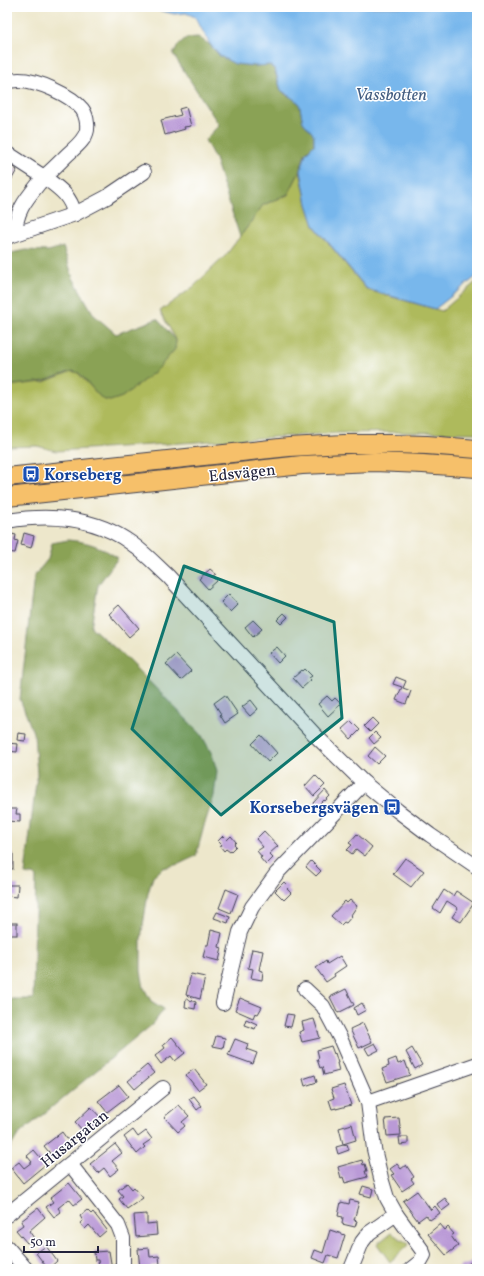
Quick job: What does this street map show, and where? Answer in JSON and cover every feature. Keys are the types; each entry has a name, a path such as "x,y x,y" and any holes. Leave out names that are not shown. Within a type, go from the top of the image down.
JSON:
{"main road":[{"name":"Edsvägen","path":"7,477 289,447 344,444 391,444 477,449"},
{"name":"Edsvägen","path":"7,497 302,465 381,462 477,468"}],"street":[{"path":"7,82 19,80 48,86 70,99 82,109 87,120 87,130 84,137 77,146 44,177 22,206 12,235"},
{"path":"7,153 63,191 72,203 75,214"},
{"path":"12,235 75,214 107,197 144,172"},
{"path":"7,521 53,518 76,520 99,526 131,543 168,576 314,734 364,783 430,835 477,867"},
{"path":"223,1002 240,932 252,907 277,872 364,783"},
{"path":"305,989 323,1006 340,1038 368,1102 374,1149 387,1198 424,1255 420,1262 411,1269"},
{"path":"368,1102 477,1064"},
{"name":"Husargatan","path":"7,1215 163,1088"},
{"path":"70,1164 118,1225 123,1238 123,1269"},
{"path":"351,1269 362,1242 369,1233 396,1214"},
{"path":"7,1247 26,1269"}],"highlighted area":[{"path":"184,566 334,622 342,718 221,815 132,729"}],"green space":[{"path":"198,37 209,44 220,56 235,64 256,66 269,65 274,69 281,90 299,103 303,122 314,135 314,145 305,153 300,171 288,194 263,205 240,237 215,159 205,140 219,125 173,54 178,45 186,38"},
{"path":"300,171 307,204 314,226 367,290 442,311 477,281 477,433 338,433 56,451 37,446 7,447 7,386 44,382 72,371 78,373 102,399 110,401 122,397 157,370 175,349 176,340 160,311 193,287 226,255 263,205 288,195"},
{"path":"63,247 73,278 94,315 116,334 157,319 176,340 175,349 157,370 122,397 110,401 102,399 79,373 72,371 44,381 7,386 7,254 25,250 48,251"},
{"path":"68,540 94,545 106,550 118,558 98,585 91,627 123,655 201,734 212,754 217,771 214,796 196,856 179,864 163,868 153,877 148,893 141,939 141,971 144,988 151,1001 164,1009 153,1024 18,1135 7,1153 7,999 33,999 36,876 25,874 37,774 34,735 20,699 34,576 48,559 52,543"},
{"path":"391,1233 409,1244 390,1262 377,1244"}],"water":[{"name":"Vassbotten","path":"134,7 477,7 477,276 435,309 367,289 314,225 307,204 301,171 306,153 314,145 314,135 303,122 299,103 281,90 275,69 269,65 256,66 235,64 220,56 210,44 195,17 186,13 174,14"}],"building":[{"path":"186,107 191,126 184,127 185,129 165,135 161,120 181,115 179,109"},
{"path":"7,163 17,170 9,184 7,183"},
{"path":"24,533 34,536 31,548 21,545"},
{"path":"12,534 16,535 15,540 18,541 15,553 7,552 7,538 11,539"},
{"path":"210,569 216,574 213,576 217,581 208,589 199,579"},
{"path":"229,594 238,604 230,612 221,602"},
{"path":"119,605 139,628 129,637 109,614"},
{"path":"284,613 288,617 281,624 277,620"},
{"path":"253,620 262,629 253,637 245,627"},
{"path":"277,647 285,656 278,663 269,653"},
{"path":"176,655 191,671 181,680 166,664"},
{"path":"305,669 312,676 309,678 311,680 302,688 293,678"},
{"path":"396,677 406,681 403,688 411,691 406,704 396,700 402,687 393,684"},
{"path":"225,695 238,714 225,723 214,703"},
{"path":"327,696 332,701 335,698 341,704 328,716 318,704"},
{"path":"251,700 258,709 250,716 242,707"},
{"path":"372,718 378,724 370,732 364,726"},
{"path":"351,721 360,730 351,739 342,729"},
{"path":"375,732 381,738 374,744 369,738"},
{"path":"18,733 26,734 25,741 17,740"},
{"path":"261,735 277,753 268,762 252,744"},
{"path":"7,743 18,744 17,752 7,751"},
{"path":"375,747 385,756 377,764 368,756"},
{"path":"315,775 325,785 314,796 305,786"},
{"path":"325,790 330,796 317,807 313,803"},
{"path":"7,809 17,809 16,814 20,814 20,822 7,821"},
{"path":"264,831 278,846 269,854 273,858 266,865 260,858 262,857 257,851 263,847 256,839"},
{"path":"357,834 372,847 365,856 356,849 352,854 347,850 352,845 349,843"},
{"path":"223,836 227,840 231,836 236,842 234,844 236,846 230,852 226,849 224,851 220,846 222,845 218,841"},
{"path":"7,853 13,853 13,869 7,869"},
{"path":"405,858 424,871 411,887 393,874"},
{"path":"311,861 321,871 316,876 306,867"},
{"path":"284,882 289,887 287,889 291,893 284,900 275,891"},
{"path":"7,885 18,885 17,897 7,896"},
{"path":"226,889 238,894 231,913 219,908"},
{"path":"444,890 453,896 456,891 474,903 461,922 452,917 458,908 447,901 440,913 433,908"},
{"path":"350,900 357,906 351,915 352,916 346,923 344,922 341,925 331,916 345,901 347,903"},
{"path":"217,912 230,917 228,923 214,918"},
{"path":"7,923 17,923 17,935 7,935"},
{"path":"211,930 222,933 219,947 222,948 219,961 203,957 206,945 208,945"},
{"path":"252,949 263,951 259,970 263,971 262,980 251,978 253,969 248,968"},
{"path":"340,956 346,966 334,974 335,976 326,982 316,968 326,961 327,964"},
{"path":"191,974 205,977 200,999 186,995"},
{"path":"346,989 354,1005 338,1013 330,997"},
{"path":"240,998 262,1007 258,1014 255,1013 253,1018 235,1010"},
{"path":"186,999 196,1002 195,1009 185,1007"},
{"path":"362,1003 366,1010 357,1015 354,1008"},
{"path":"287,1014 294,1015 291,1027 284,1026"},
{"path":"246,1019 257,1024 255,1029 244,1025"},
{"path":"314,1019 320,1038 302,1042 299,1032 304,1030 302,1022"},
{"path":"363,1023 372,1042 359,1048 350,1029"},
{"path":"216,1036 225,1038 223,1048 213,1046"},
{"path":"172,1037 185,1053 175,1061 171,1056 161,1064 155,1056 165,1048 163,1045"},
{"path":"235,1039 248,1044 246,1049 257,1053 253,1064 228,1055"},
{"path":"375,1043 379,1050 369,1055 365,1048"},
{"path":"331,1046 334,1054 335,1053 339,1071 324,1075 322,1067 320,1068 317,1059 319,1058 317,1050"},
{"path":"412,1048 422,1065 415,1069 406,1052"},
{"path":"396,1058 398,1064 405,1061 410,1075 387,1082 382,1069 389,1066 388,1061"},
{"path":"147,1065 154,1073 135,1089 128,1081"},
{"path":"194,1069 206,1084 198,1090 186,1075"},
{"path":"315,1075 317,1082 305,1086 303,1079"},
{"path":"119,1085 128,1096 107,1112 98,1101"},
{"path":"344,1085 351,1105 332,1109 329,1100 334,1098 331,1089"},
{"path":"194,1096 202,1106 197,1110 189,1099"},
{"path":"179,1105 189,1116 182,1122 185,1126 178,1132 164,1117"},
{"path":"91,1107 101,1118 84,1132 75,1122"},
{"path":"399,1118 401,1135 387,1136 385,1119"},
{"path":"352,1124 356,1140 343,1144 339,1128"},
{"path":"133,1130 138,1137 146,1131 152,1139 143,1145 145,1147 137,1154 124,1137"},
{"path":"62,1132 70,1143 53,1157 44,1146"},
{"path":"399,1137 408,1137 408,1144 400,1145"},
{"path":"115,1144 122,1153 112,1161 119,1169 110,1176 104,1168 98,1173 90,1164"},
{"path":"347,1144 349,1150 338,1154 336,1147"},
{"path":"34,1150 46,1164 23,1183 11,1168 19,1162 24,1168 32,1162 27,1156"},
{"path":"362,1160 363,1165 365,1164 367,1177 345,1183 343,1177 341,1178 338,1167"},
{"path":"397,1164 401,1169 406,1165 414,1177 411,1179 414,1183 402,1191 391,1175 394,1174 390,1169"},
{"path":"69,1183 82,1199 74,1205 69,1199 58,1208 61,1212 54,1217 46,1207 53,1202 50,1198"},
{"path":"127,1183 132,1189 134,1187 143,1198 127,1209 119,1199 123,1196 118,1190"},
{"path":"363,1186 373,1189 371,1197 360,1194"},
{"path":"417,1191 431,1210 435,1206 440,1213 430,1220 426,1215 418,1221 403,1201"},
{"path":"445,1198 450,1205 442,1211 437,1204"},
{"path":"350,1200 359,1202 354,1220 357,1221 355,1227 342,1224 343,1217 338,1216 341,1202 349,1204"},
{"path":"38,1208 45,1217 29,1231 34,1238 27,1243 16,1230 23,1225 21,1221"},
{"path":"87,1210 91,1214 93,1212 107,1230 99,1237 89,1225 85,1229 80,1223 83,1221 80,1216"},
{"path":"147,1214 147,1224 156,1223 157,1235 136,1237 134,1215"},
{"path":"440,1224 445,1230 448,1227 454,1234 451,1236 458,1246 446,1255 428,1234"},
{"path":"330,1230 345,1235 338,1258 328,1255 325,1263 312,1258 315,1250 323,1253"},
{"path":"46,1246 57,1261 48,1269 36,1253"},
{"path":"149,1248 150,1257 159,1256 160,1265 151,1266 151,1269 140,1269 138,1249"},
{"path":"109,1251 112,1269 99,1269 98,1260 95,1260 94,1252"},
{"path":"471,1262 477,1269 457,1269 464,1264 465,1266"}],"place":[{"name":"Korseberg","path":"31,474"},
{"name":"Korsebergsvägen","path":"392,807"}]}
